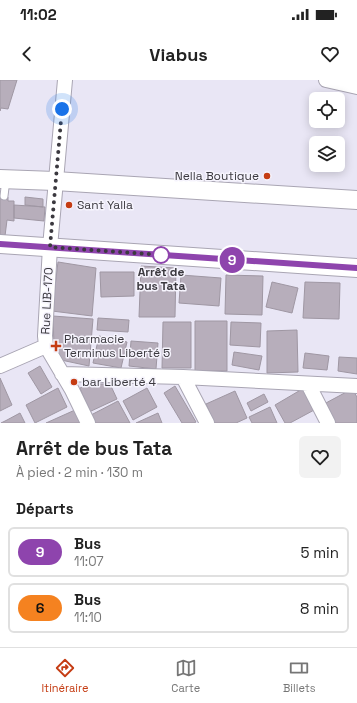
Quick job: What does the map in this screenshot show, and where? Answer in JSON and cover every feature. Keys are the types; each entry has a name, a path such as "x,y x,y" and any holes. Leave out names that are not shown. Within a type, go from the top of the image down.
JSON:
{"street":[{"name":"Rue LIB-170","path":"65,80 55,181 45,336 46,346 72,390 88,423"},
{"path":"326,80 357,87"},
{"path":"3,185 55,181 357,200"},
{"path":"0,244 357,268"},
{"path":"0,366 46,346"},
{"path":"62,374 183,377 357,386"},
{"path":"183,377 205,422"},
{"path":"308,384 328,423"}],"building":[{"path":"0,80 17,80 8,109 1,108 0,111"},
{"path":"0,196 8,197 8,201 14,201 14,221 7,220 5,236 0,236"},
{"path":"25,197 43,199 43,207 25,205"},
{"path":"14,205 45,207 44,221 14,218"},
{"path":"58,262 96,268 92,316 52,311"},
{"path":"141,266 176,268 175,317 139,317"},
{"path":"100,272 134,272 134,296 101,297"},
{"path":"181,275 221,278 219,306 179,303"},
{"path":"226,275 263,276 262,315 225,314"},
{"path":"272,282 298,288 292,313 266,307"},
{"path":"305,282 340,283 339,319 303,318"},
{"path":"53,316 93,319 89,366 61,360 54,346"},
{"path":"98,318 129,320 128,332 97,330"},
{"path":"195,321 227,321 227,371 195,371"},
{"path":"163,322 191,322 191,368 162,368"},
{"path":"231,322 261,323 260,347 230,345"},
{"path":"297,330 298,372 267,373 267,331"},
{"path":"99,336 127,342 121,368 93,363"},
{"path":"131,341 158,343 156,369 129,366"},
{"path":"234,352 262,356 259,370 232,365"},
{"path":"305,353 329,356 327,370 303,368"},
{"path":"339,357 357,358 357,374 338,371"},
{"path":"40,366 52,387 41,394 28,373"},
{"path":"0,378 12,405 0,411"},
{"path":"90,384 110,384 117,399 89,412 80,388"},
{"path":"175,386 196,422 182,423 164,393"},
{"path":"58,388 67,407 35,423 26,405"},
{"path":"147,388 157,407 133,420 123,401"},
{"path":"304,388 316,409 290,423 285,423 275,405"},
{"path":"352,389 357,397 357,423 334,423 324,404"},
{"path":"235,391 247,418 236,423 214,423 206,404"},
{"path":"264,394 268,402 251,411 247,403"},
{"path":"118,401 130,423 95,423 91,415"},
{"path":"270,407 277,423 252,423 249,417"},
{"path":"75,410 81,423 46,423"},
{"path":"20,413 25,423 1,423 7,420"},
{"path":"158,413 162,423 136,423"}],"bus line":[{"name":"9","path":"0,244 357,268"}],"place":[{"name":"Nella Boutique","path":"267,176"},
{"name":"Sant Yalla","path":"69,205"},
{"name":"Arrêt de bus Tata","path":"161,255"},
{"name":"Pharmacie Terminus Liberté 5","path":"56,346"},
{"name":"bar Liberté 4","path":"74,382"}],"route":[{"path":"62,109 50,247 161,255"}]}
